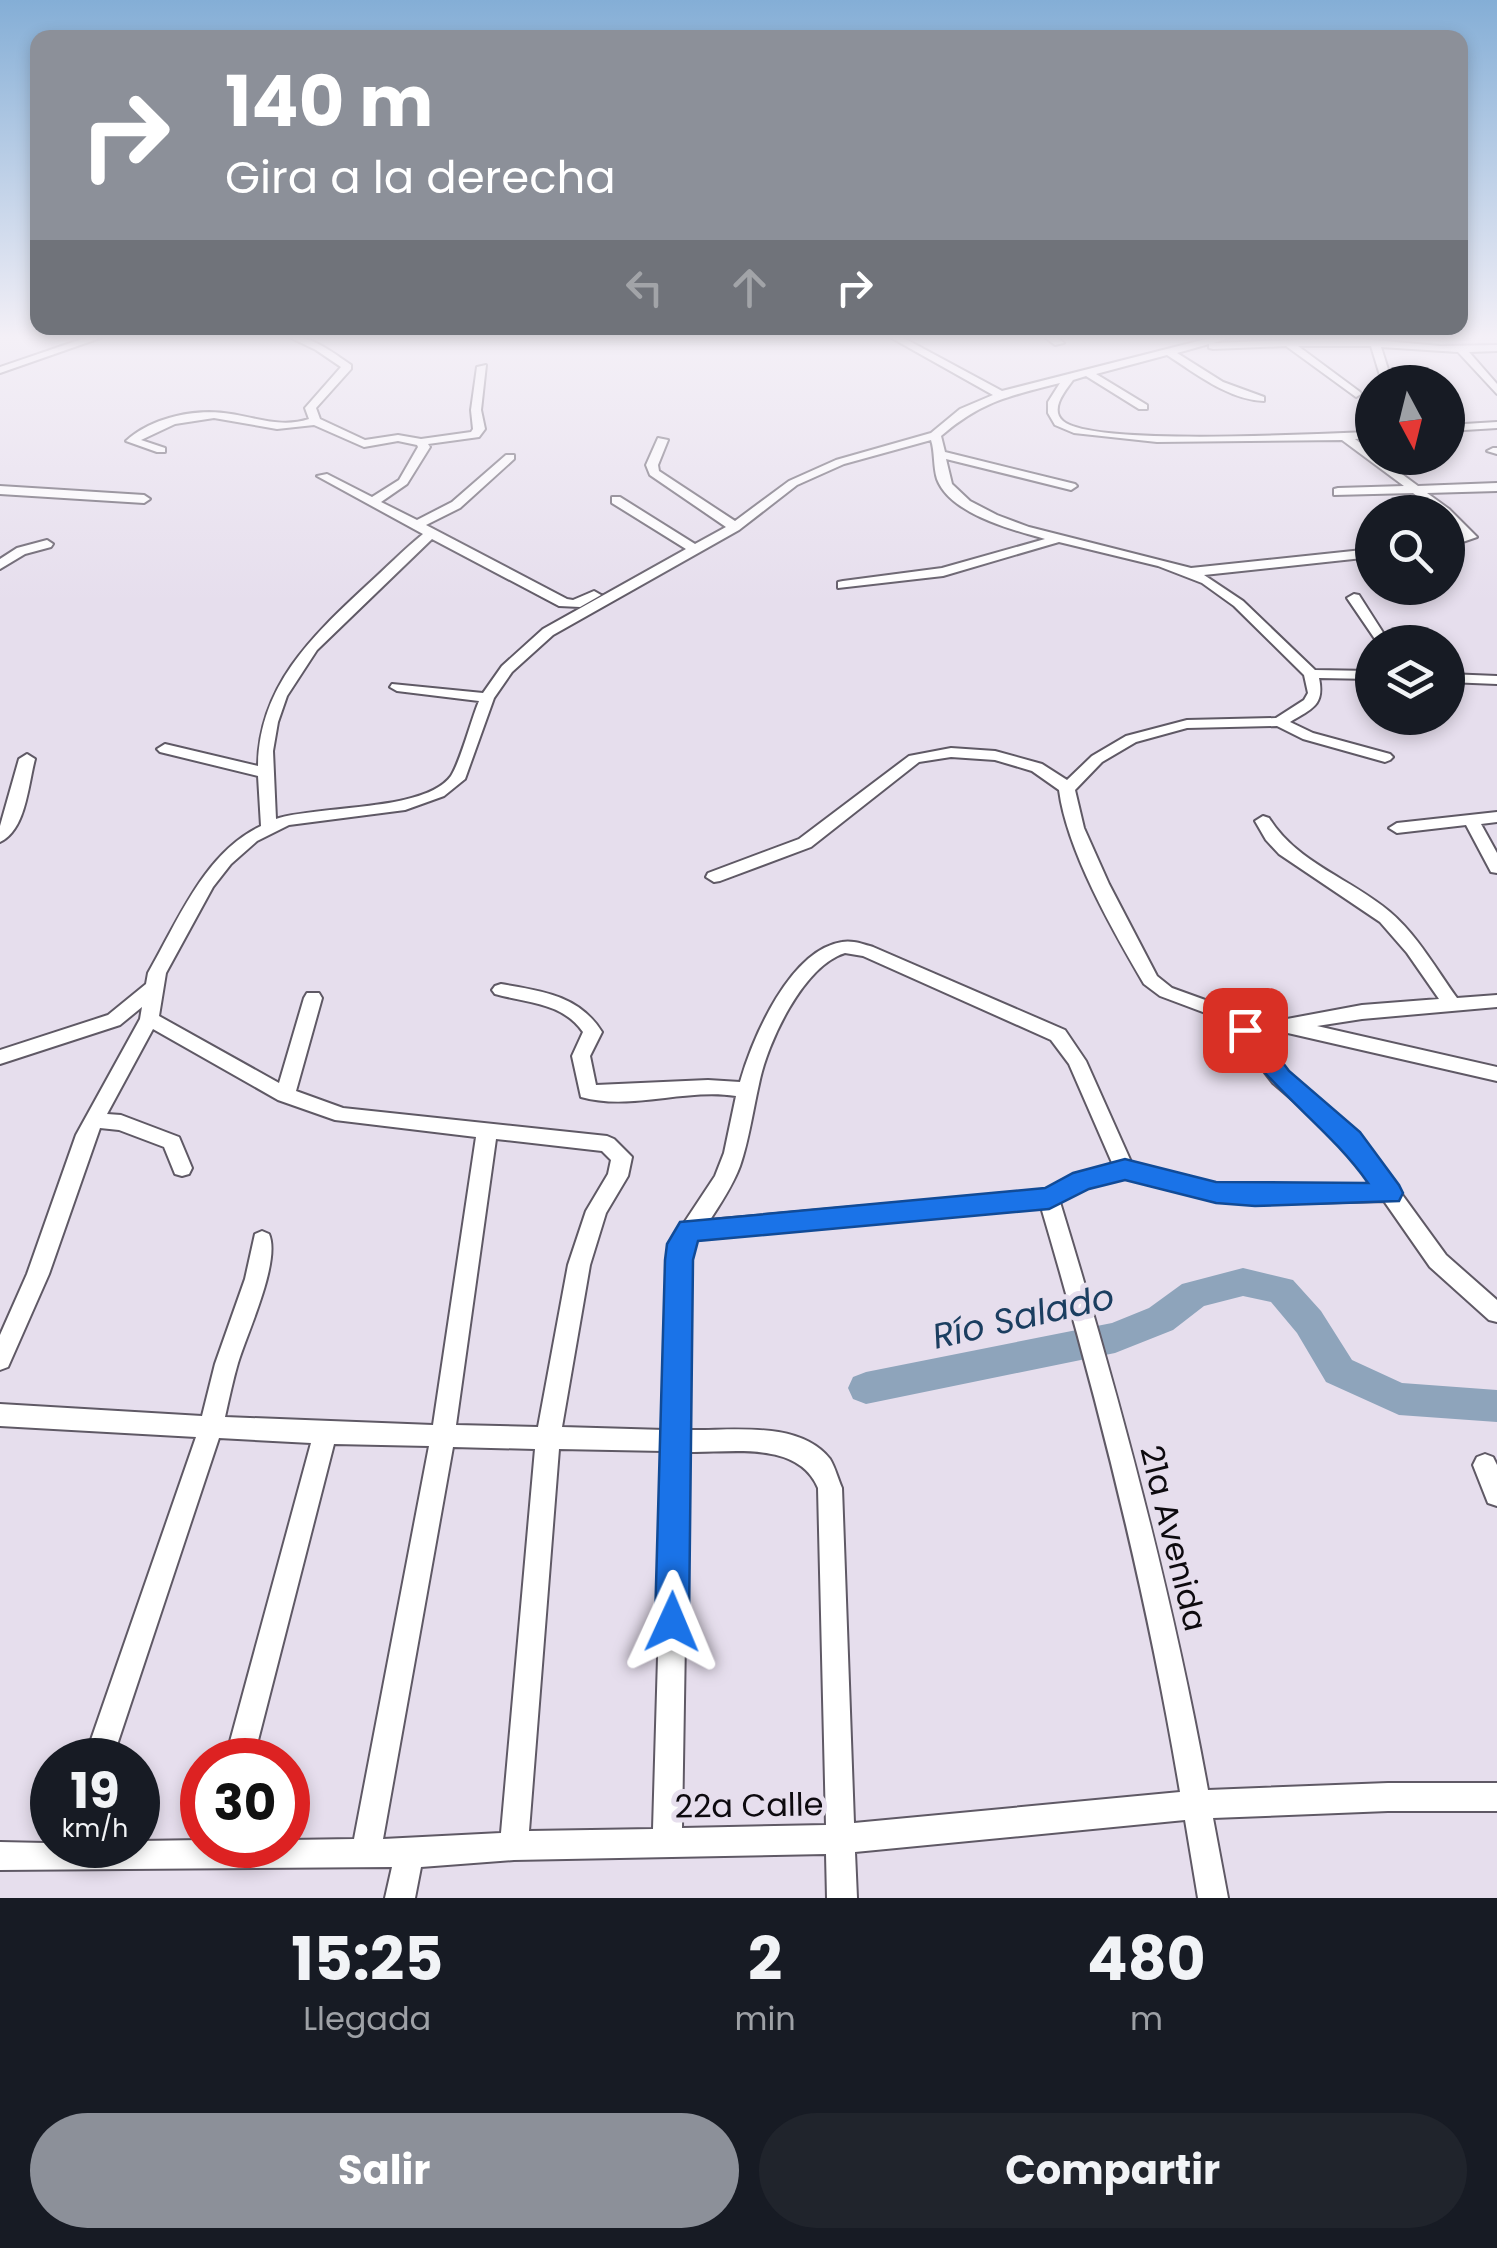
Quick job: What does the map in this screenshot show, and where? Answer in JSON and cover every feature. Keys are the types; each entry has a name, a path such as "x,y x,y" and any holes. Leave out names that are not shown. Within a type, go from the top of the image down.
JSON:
{"street":[{"path":"161,450 132,441 170,425"},
{"path":"323,425 364,444 398,438 421,442 475,434 478,425"},
{"path":"0,1360 38,1274 94,1120 149,1020 156,973 206,885 251,836 301,817 384,809 438,793 457,779 487,698 507,669 548,632 734,527 812,472 936,436 949,425"},
{"path":"1063,425 1093,434 1355,436"},
{"path":"1465,427 1497,425"},
{"path":"936,436 942,455 942,477 958,498 1003,521 1192,572 1220,591 1310,674 1315,693 1310,703 1279,722"},
{"path":"1344,436 1419,495"},
{"path":"662,440 652,464 654,473 734,527"},
{"path":"372,502 403,482 425,450 421,442"},
{"path":"942,455 1071,486"},
{"path":"417,525 456,506 510,457"},
{"path":"323,476 564,603 574,604 678,558"},
{"path":"1338,492 1497,486"},
{"path":"0,490 144,499"},
{"path":"616,500 694,548"},
{"path":"270,827 262,772 273,713 286,676 332,624 433,532"},
{"path":"843,586 944,572 1062,538"},
{"path":"0,565 21,551 46,544"},
{"path":"1192,572 1355,555"},
{"path":"1354,598 1372,625"},
{"path":"1310,674 1355,675"},
{"path":"1465,679 1497,680"},
{"path":"397,688 487,698"},
{"path":"1385,757 1308,736 1279,722 1187,724 1131,738 1097,758 1067,789 1066,804 1150,980 1166,992 1242,1020 1322,1028 1497,1074"},
{"path":"165,750 262,772"},
{"path":"714,877 805,843 914,758 932,752 978,753 1022,763 1059,779 1067,789"},
{"path":"0,837 10,824 27,759"},
{"path":"1397,828 1497,817"},
{"path":"1470,819 1497,868"},
{"path":"1263,821 1266,830 1304,864 1389,920 1454,1005"},
{"path":"667,1841 681,1244 717,1195 730,1166 754,1068 778,1012 808,969 826,952 845,946 937,980 1058,1036 1077,1061 1125,1170"},
{"path":"0,1057 114,1020 152,989"},
{"path":"501,990 564,1003 584,1017 593,1032 581,1056 588,1092 616,1095 719,1084 748,1090"},
{"path":"285,1095 313,998"},
{"path":"1322,1028 1497,1001"},
{"path":"149,1020 285,1095 342,1116 607,1144 622,1158 618,1176 596,1211 579,1264 548,1438 514,1846"},
{"path":"1242,1020 1280,1078 1351,1140 1438,1260 1497,1313"},
{"path":"94,1120 121,1124 172,1142 182,1168"},
{"path":"366,1854 443,1437 487,1131"},
{"path":"690,1230 1049,1198 1082,1180 1125,1170 1216,1192 1255,1196 1390,1193"},
{"name":"21a Avenida","path":"1049,1198 1093,1345 1172,1666 1213,1898"},
{"path":"105,1738 210,1428 226,1364 256,1279 262,1240"},
{"path":"0,1414 325,1433 676,1439 796,1447 821,1466 830,1488 842,1898"},
{"path":"245,1738 325,1433"},
{"path":"1485,1465 1497,1495"},
{"name":"22a Calle","path":"310,1853 409,1854 514,1846 840,1839 1196,1805 1497,1797"},
{"name":"22a Calle","path":"0,1856 30,1853"},
{"path":"400,1898 409,1854"}],"waterway":[{"name":"Río Salado","path":"866,1388 1115,1338 1161,1319 1194,1294 1243,1282 1281,1290 1309,1322 1339,1371 1399,1399 1497,1406"}],"route":[{"path":"672,1622 679,1260 681,1244 690,1230 1049,1198 1082,1180 1125,1170 1179,1185 1255,1196 1390,1193 1351,1140 1280,1078 1245,1030"}]}
